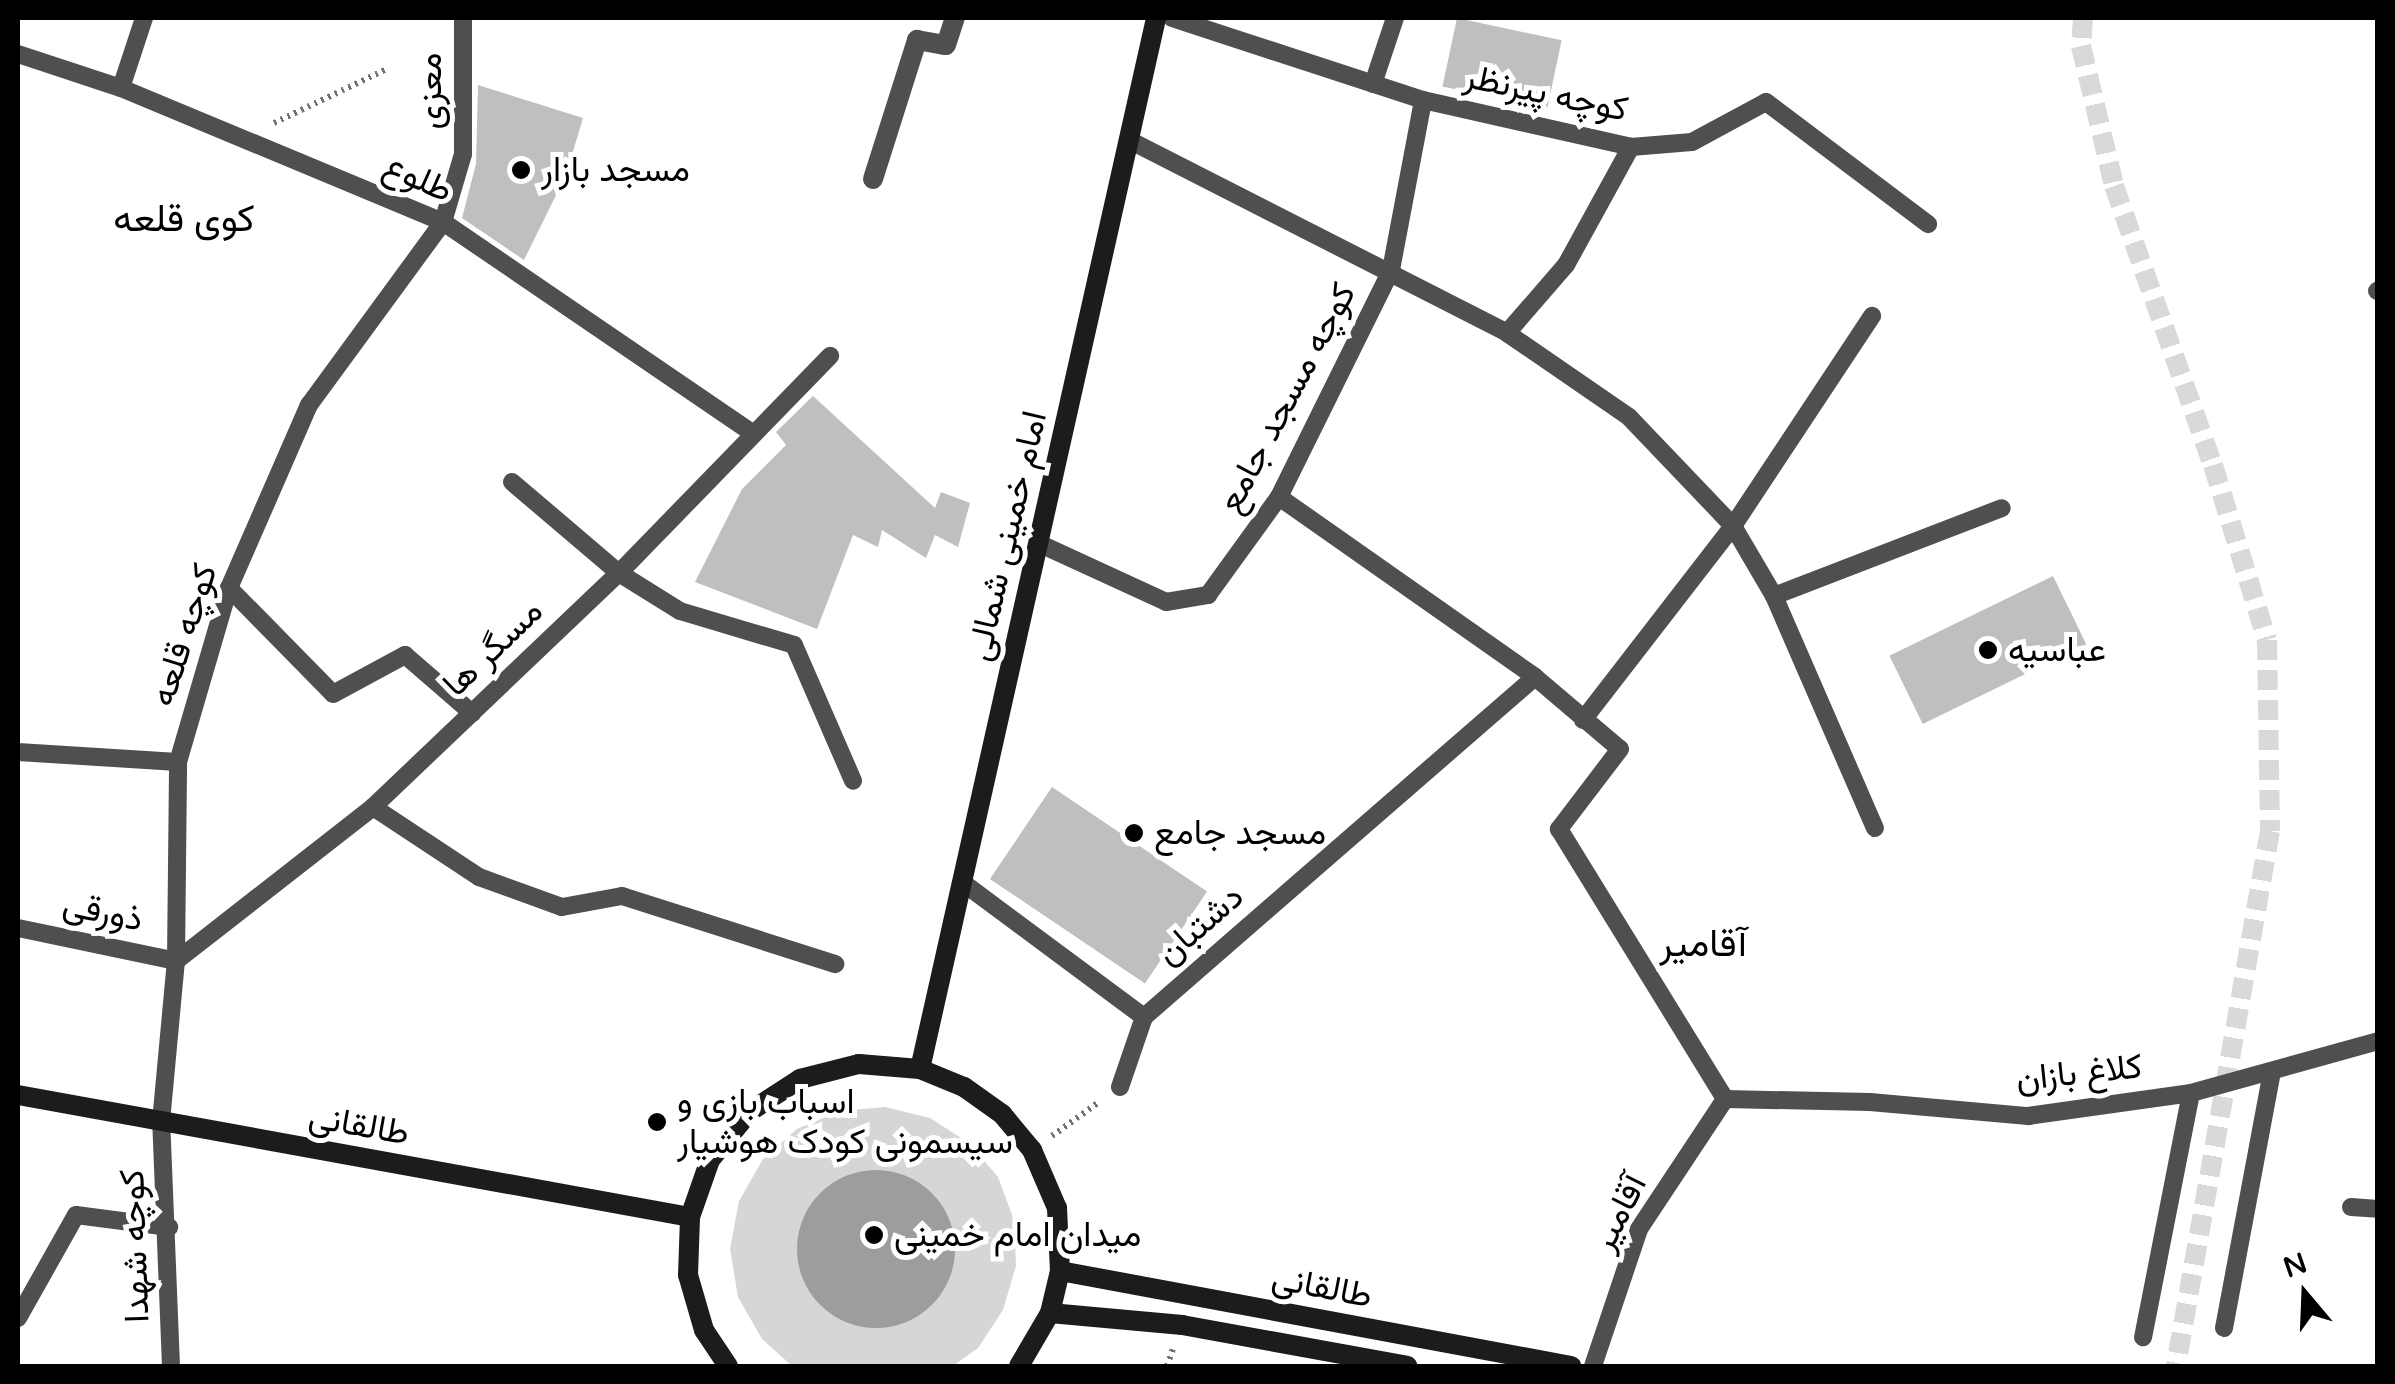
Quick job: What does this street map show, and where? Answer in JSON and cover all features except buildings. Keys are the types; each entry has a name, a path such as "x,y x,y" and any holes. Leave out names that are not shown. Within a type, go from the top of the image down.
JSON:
{"main road":[{"name":"امام خمینی شمالی","path":"920,1069 1156,18"},
{"path":"728,1366 704,1330 688,1275 690,1218 710,1160 748,1112 800,1079 859,1064 920,1069 964,1087 1002,1114 1032,1150 1057,1208 1060,1271 1050,1313 1019,1366"},
{"name":"طالقانی","path":"18,1094 690,1218"},
{"name":"طالقانی","path":"1060,1271 1571,1366"},
{"name":"طالقانی","path":"1050,1313 1182,1325 1407,1366"}],"street":[{"path":"873,178 917,40 946,45 955,18"}],"lane":[{"path":"120,88 144,18"},
{"name":"معزی","path":"442,222 462,154 462,18"},
{"name":"کوچه پیرنظر","path":"1172,18 1423,100 1630,147 1692,142 1766,102 1928,224"},
{"path":"1373,84 1394,18"},
{"name":"طلوع","path":"18,54 120,88 442,222 754,434"},
{"name":"کوچه مسجد جامع","path":"1038,544 1166,602 1208,594 1278,498 1391,270 1423,100"},
{"path":"1129,140 1507,332 1628,417 1733,526 1774,596 1875,828"},
{"path":"1507,332 1566,265 1630,147"},
{"name":"کوچه قلعه","path":"161,1122 176,960 178,762 229,588 309,406 442,222"},
{"path":"1583,720 1733,526 1872,316"},
{"name":"مسگر ها","path":"176,960 373,806 619,573 830,356"},
{"path":"512,482 619,573 680,611 794,646 853,781"},
{"path":"1278,498 1535,677 1620,749 1559,829 1724,1098"},
{"path":"1774,596 2002,508"},
{"path":"229,588 333,694 405,655 472,713"},
{"name":"دشتبان","path":"1144,1017 1535,677"},
{"path":"18,752 178,762"},
{"path":"373,806 479,877 562,907 622,896 835,964"},
{"path":"962,882 1144,1017 1120,1087"},
{"name":"ذورقی","path":"18,928 176,960"},
{"path":"2191,1094 2378,1040"},
{"path":"2224,1328 2272,1072"},
{"name":"کلاغ بازان","path":"1724,1098 1870,1102 2028,1116 2191,1094 2143,1338"},
{"name":"آقامیر","path":"1594,1366 1639,1229 1724,1098"},
{"name":"کوچه شهدا","path":"161,1122 169,1227 171,1366"},
{"path":"2351,1207 2378,1209"},
{"path":"18,1318 76,1215 169,1227"}],"path":[{"path":"241,138 389,68"},
{"path":"1032,1150 1120,1087"}],"shaded area":[{"name":"میدان امام خمینی","path":"885,1107 930,1118 969,1143 998,1177 1014,1220 1016,1266 1003,1310 978,1348 953,1366 792,1366 762,1339 738,1297 730,1249 739,1201 763,1159 797,1129 840,1111"},
{"path":"876,1170 906,1176 932,1193 949,1219 955,1249 949,1279 932,1305 906,1322 876,1328 846,1322 820,1305 803,1279 797,1249 803,1219 820,1193 846,1176"}],"tunnel":[{"path":"2083,18 2081,46 2114,186 2213,465 2267,640 2270,831 2176,1366"}],"place":[{"name":"مسجد بازار","path":"521,170"},
{"name":"عباسیه","path":"1988,650"},
{"name":"مسجد جامع","path":"1134,833"},
{"name":"اسباب بازی و سیسمونی کودک هوشیار","path":"657,1122"},
{"name":"میدان امام خمینی","path":"874,1235"}],"district":[{"name":"کوی قلعه","path":"184,220"},
{"name":"آقامیر","path":"1703,945"}]}
